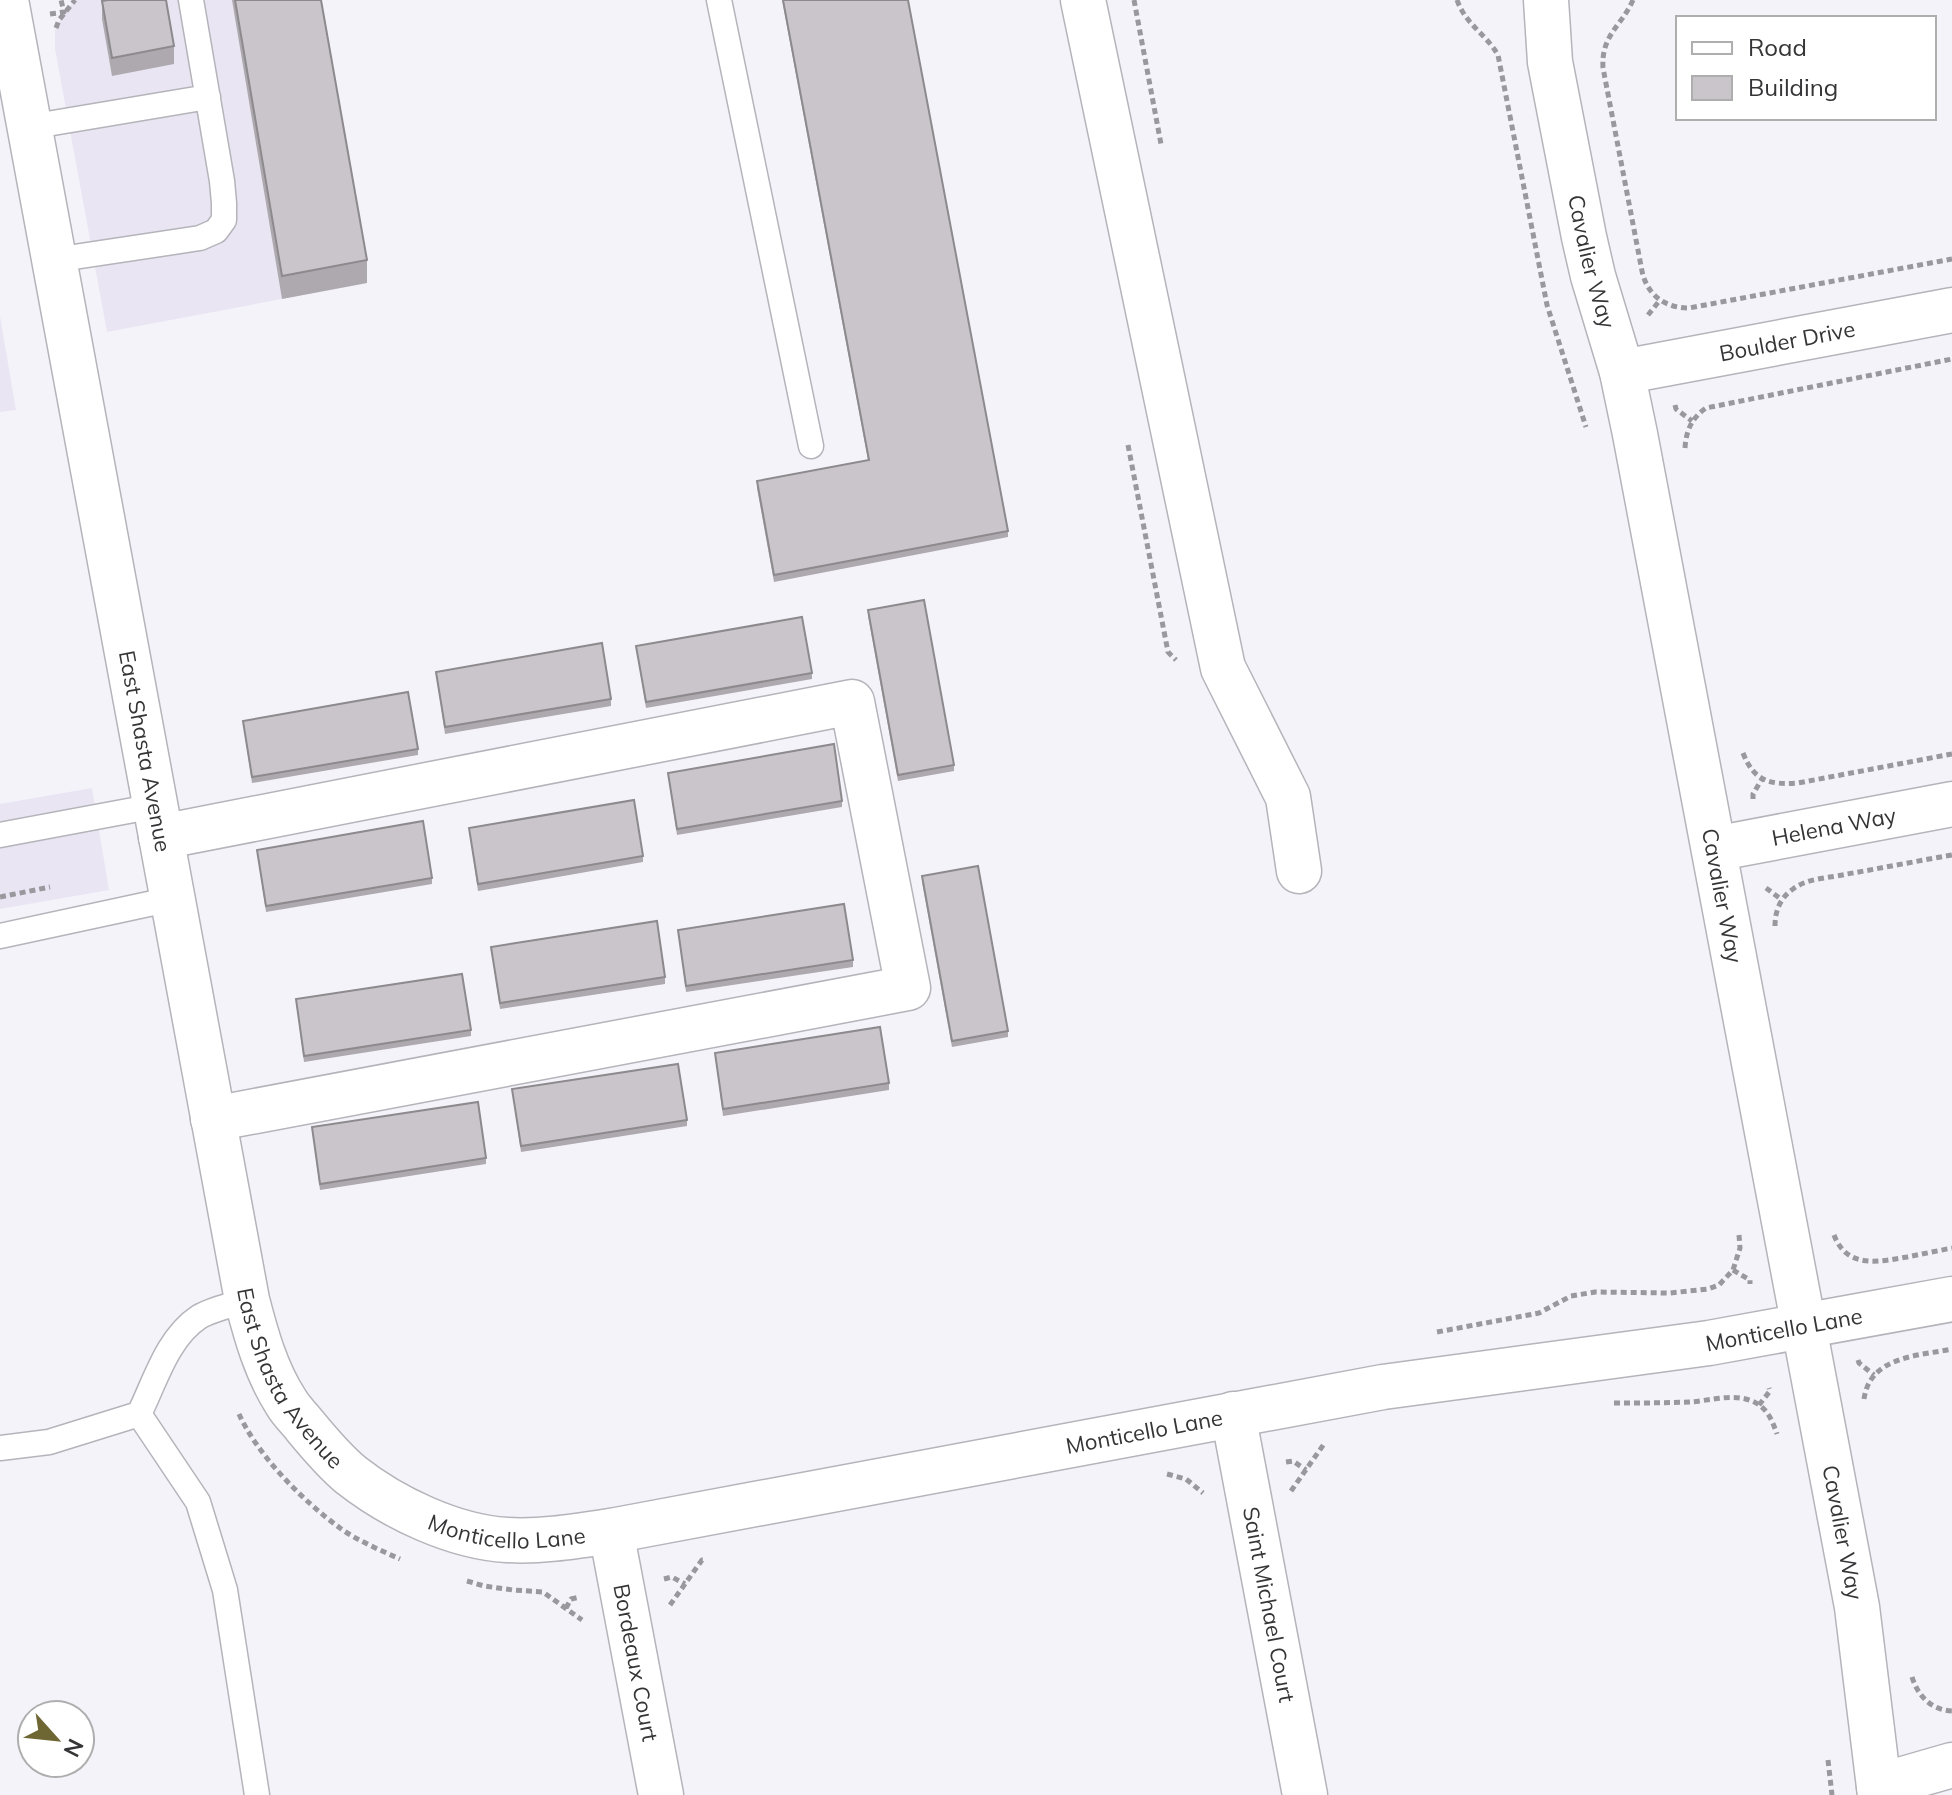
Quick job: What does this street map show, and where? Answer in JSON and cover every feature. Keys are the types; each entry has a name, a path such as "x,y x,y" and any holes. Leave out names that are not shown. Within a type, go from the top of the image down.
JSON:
{"street":[{"name":"East Shasta Avenue","path":"6,0 247,1300 269,1371 287,1404 318,1442 351,1475"},
{"path":"1083,0 1223,668 1288,797 1299,871"},
{"name":"Cavalier Way","path":"1546,0 1550,62 1593,276 1622,372 1857,1607 1880,1791"},
{"name":"Boulder Drive","path":"1622,372 1952,310"},
{"path":"158,822 852,702 908,988 213,1119"},
{"name":"Helena Way","path":"1714,849 1952,804"},
{"name":"Monticello Lane","path":"351,1475 425,1519 465,1533 505,1540 543,1540 611,1531 1383,1387 1709,1343 1952,1299"},
{"name":"Saint Michael Court","path":"1233,1414 1305,1795"},
{"name":"Bordeaux Court","path":"611,1531 661,1795"},
{"path":"1880,1791 1952,1765"}],"lane":[{"path":"54,260 200,238 216,231 224,220 224,203 191,0"},
{"path":"719,0 811,446"},
{"path":"29,127 208,97"},
{"path":"0,835 158,822"},
{"path":"0,936 172,899"},
{"path":"0,1448 49,1442 139,1414 182,1332 200,1316 247,1300"},
{"path":"139,1414 198,1502 225,1590 257,1795"}],"path":[{"path":"61,0 64,12"},
{"path":"1457,0 1469,23 1498,55 1547,305 1587,433"},
{"path":"1633,0 1607,39 1602,55 1644,281 1655,296 1670,305 1689,308 1952,259"},
{"path":"1687,457 1687,432 1692,421 1706,408 1952,359"},
{"path":"1740,741 1748,767 1765,781 1775,783 1798,783 1952,754"},
{"path":"1775,930 1779,905 1795,887 1952,855"},
{"path":"0,897 57,886"},
{"path":"1832,1229 1846,1252 1871,1263 1952,1248"},
{"path":"1431,1333 1539,1313 1571,1296 1595,1292 1670,1293 1708,1289 1719,1285 1733,1270 1740,1248 1739,1234"},
{"path":"1865,1410 1865,1390 1879,1368 1890,1362 1952,1349"},
{"path":"1606,1403 1742,1398 1759,1405 1769,1415 1778,1437"},
{"path":"1289,1495 1325,1443"},
{"path":"1163,1473 1186,1479 1205,1495"},
{"path":"666,1610 702,1560 717,1558"},
{"path":"1910,1669 1918,1693 1935,1707 1952,1711"},
{"path":"1828,1753 1832,1795"}],"shaded area":[{"path":"75,0 316,0 367,283 107,332 55,49 55,30 64,12"},
{"path":"0,316 16,410 0,412"},
{"path":"92,788 109,890 0,909 0,804"}],"building":[{"path":"166,0 174,46 112,58 102,1"},
{"path":"235,0 321,0 367,260 282,276"},
{"path":"783,0 908,0 1008,531 774,575 757,481 869,460"},
{"path":"924,600 954,765 898,775 868,610"},
{"path":"802,617 812,673 646,702 636,646"},
{"path":"602,643 611,699 445,727 436,672"},
{"path":"408,692 418,749 252,777 243,721"},
{"path":"834,744 842,801 677,829 668,773"},
{"path":"634,800 643,856 478,884 469,828"},
{"path":"423,821 432,878 266,906 257,850"},
{"path":"978,866 1008,1031 952,1041 922,876"},
{"path":"844,904 853,960 686,986 678,930"},
{"path":"657,921 665,977 500,1003 491,947"},
{"path":"462,974 471,1030 304,1056 296,999"},
{"path":"880,1027 889,1083 723,1109 715,1053"},
{"path":"678,1064 687,1120 521,1146 512,1089"},
{"path":"478,1102 486,1158 320,1184 312,1127"}]}
